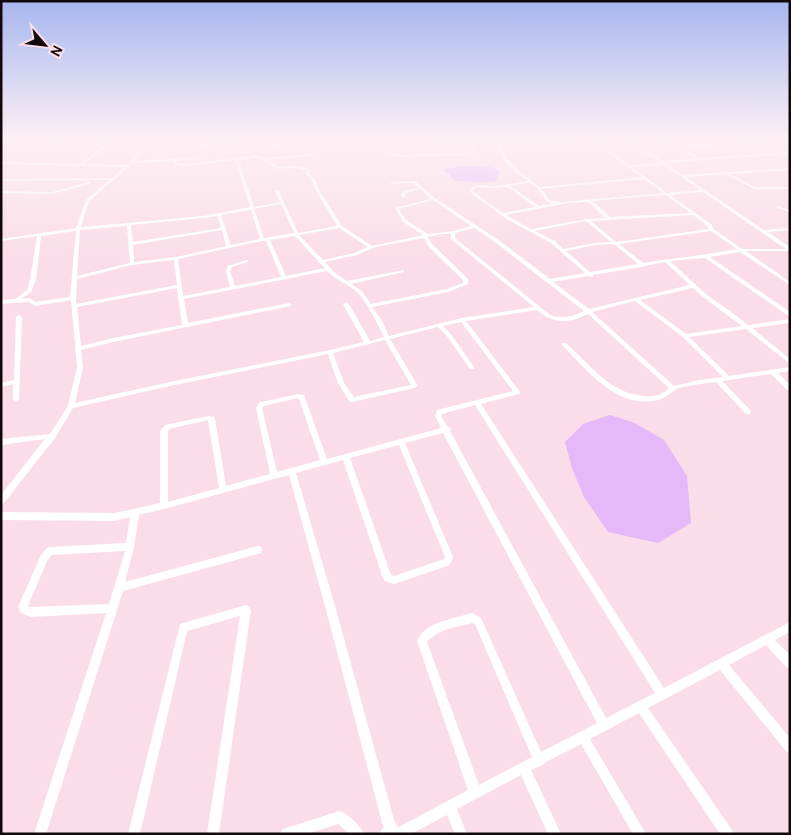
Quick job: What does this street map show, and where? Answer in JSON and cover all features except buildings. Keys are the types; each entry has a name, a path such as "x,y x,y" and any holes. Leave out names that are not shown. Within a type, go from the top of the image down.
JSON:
{"street":[{"path":"1,192 59,192 101,179"},
{"path":"1,180 85,181 112,179"},
{"path":"1,501 52,436 71,406 80,367 73,298 76,278 78,229 87,201 112,179"},
{"path":"244,179 264,240 284,277"},
{"path":"313,179 318,191 340,227 371,247"},
{"path":"527,179 539,188 548,201 563,203"},
{"path":"539,188 635,179"},
{"path":"646,179 709,225 712,230 790,284"},
{"path":"685,179 790,250"},
{"path":"737,179 751,187 789,188"},
{"path":"24,192 40,180"},
{"path":"392,182 412,181 434,200 475,226 588,311 673,388"},
{"path":"530,182 474,186 471,190 502,214 564,250 591,276"},
{"path":"505,185 537,206"},
{"path":"404,197 403,194 405,192 422,188"},
{"path":"277,191 296,234 320,262 356,288 369,306 415,386 352,400 341,383 330,352"},
{"path":"502,214 537,206 563,203 702,191"},
{"path":"1,196 11,192"},
{"path":"369,306 448,290 465,284 466,280 430,244 426,236 404,221 397,208 434,200"},
{"path":"590,201 608,218"},
{"path":"1,240 78,229 219,215 253,206 282,203"},
{"path":"778,208 790,212"},
{"path":"532,230 587,220 694,214"},
{"path":"219,215 229,247"},
{"path":"587,220 643,266"},
{"path":"129,225 132,264"},
{"path":"320,262 355,254 371,247 453,232 475,226"},
{"path":"76,278 132,264 176,258 340,227"},
{"path":"131,244 222,229"},
{"path":"763,231 790,229"},
{"path":"564,250 595,244 712,230"},
{"path":"453,232 454,238 538,308 548,316 559,320 577,317 588,311 693,286"},
{"path":"18,300 29,291 33,280 39,235"},
{"path":"550,281 591,276 667,261 742,250 790,250"},
{"path":"706,256 790,315"},
{"path":"176,258 185,325"},
{"path":"232,286 228,268 232,264 246,261"},
{"path":"667,261 693,286 790,362"},
{"path":"181,298 232,286 329,269"},
{"path":"347,283 402,271"},
{"path":"685,277 686,288"},
{"path":"74,306 179,286"},
{"path":"1,302 30,300 35,304 73,298"},
{"path":"637,300 685,336 728,378"},
{"path":"346,304 368,343"},
{"path":"78,349 185,325 288,305"},
{"path":"71,406 330,352 462,320 538,308"},
{"path":"16,400 19,318"},
{"path":"462,320 517,392 440,412 438,416 604,725"},
{"path":"685,336 790,321"},
{"path":"440,325 472,368"},
{"path":"564,344 606,384 622,395 633,399 656,398 668,394 673,388 790,369"},
{"path":"773,372 790,389"},
{"path":"718,380 748,412"},
{"path":"1,385 17,381"},
{"path":"274,476 258,408 262,404 298,396 302,398 325,463"},
{"path":"477,403 662,695"},
{"path":"164,506 164,432 168,427 208,418 212,419 223,490"},
{"path":"1,516 106,517 135,512 346,458 446,429"},
{"path":"1,442 52,436"},
{"path":"346,458 388,578 394,580 447,562 449,557 400,442"},
{"path":"292,471 343,653 388,822 389,833 400,833 790,627"},
{"path":"40,834 119,588 130,547 135,512"},
{"path":"113,608 31,612 24,610 23,607 44,558 50,551 130,547"},
{"path":"119,588 258,550"},
{"path":"134,834 183,627 246,610 213,834"},
{"path":"475,792 422,641 423,637 429,632 472,618 478,621 539,761"},
{"path":"768,640 790,663"},
{"path":"722,664 790,747"},
{"path":"641,706 728,834"},
{"path":"583,737 640,834"},
{"path":"524,769 555,834"},
{"path":"450,806 461,834"},
{"path":"286,834 340,816 358,834"}],"shaded area":[{"path":"454,179 497,179 490,182"},
{"path":"610,415 635,423 664,440 687,476 691,523 658,543 608,532 584,497 572,468 565,442 583,424"}]}
